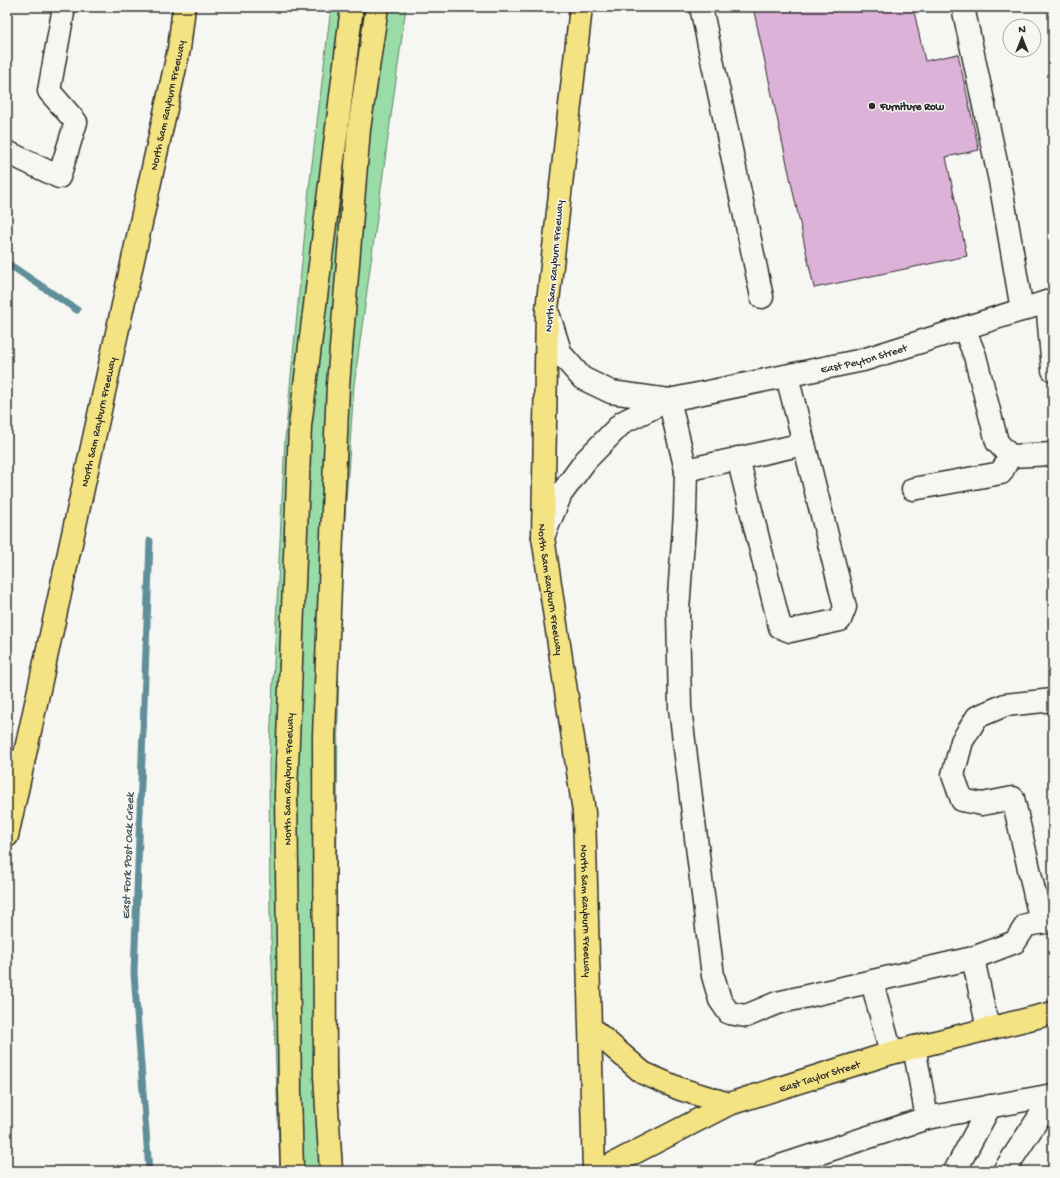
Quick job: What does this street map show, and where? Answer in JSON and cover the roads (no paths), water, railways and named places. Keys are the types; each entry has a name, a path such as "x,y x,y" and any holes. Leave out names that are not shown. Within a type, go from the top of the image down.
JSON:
{"main road":[{"name":"North Sam Rayburn Freeway","path":"292,1171 286,793 300,426 352,7"},
{"path":"330,1171 325,1076 324,736 338,385 359,129 377,7"},
{"name":"North Sam Rayburn Freeway","path":"581,7 547,310 543,537 584,812 594,1171"},
{"name":"North Sam Rayburn Freeway","path":"7,836 15,762 178,49 181,8"},
{"name":"East Taylor Street","path":"599,1171 729,1104 891,1053 1053,1013"},
{"path":"590,1028 642,1073 680,1089 729,1104"},
{"path":"325,1076 342,1171"}],"street":[{"path":"7,152 59,177 76,122 49,91 64,7"},
{"path":"701,7 762,297"},
{"path":"963,7 1000,181 1022,310"},
{"path":"1050,301 1053,366"},
{"name":"East Peyton Street","path":"543,537 561,494 586,460 624,422 670,400 863,360 1050,301"},
{"name":"East Peyton Street","path":"547,310 561,354 582,378 611,392 670,400"},
{"path":"964,328 975,356 997,442 1010,456 1053,454"},
{"path":"738,458 780,627 790,631 840,620 845,607 787,376"},
{"path":"670,400 686,470 685,514 678,610 680,708 713,976 720,1000 729,1013 746,1016 778,1002 973,958 1015,942 1026,925 1047,921 1013,798 982,804 962,800 953,775 962,741 977,718 1005,705 1053,700"},
{"path":"686,470 804,444"},
{"path":"913,489 1001,473 1010,456"},
{"path":"973,958 988,1029"},
{"path":"872,982 891,1053"},
{"path":"914,1047 928,1118"},
{"path":"765,1171 928,1118 1053,1096"},
{"path":"1004,1171 1053,1096"},
{"path":"955,1171 990,1106"}],"waterway":[{"name":"East Fork Post Oak Creek","path":"7,263 77,310"},
{"name":"East Fork Post Oak Creek","path":"149,1171 134,973 150,541"}],"place":[{"name":"Furniture Row","path":"872,106"}]}
